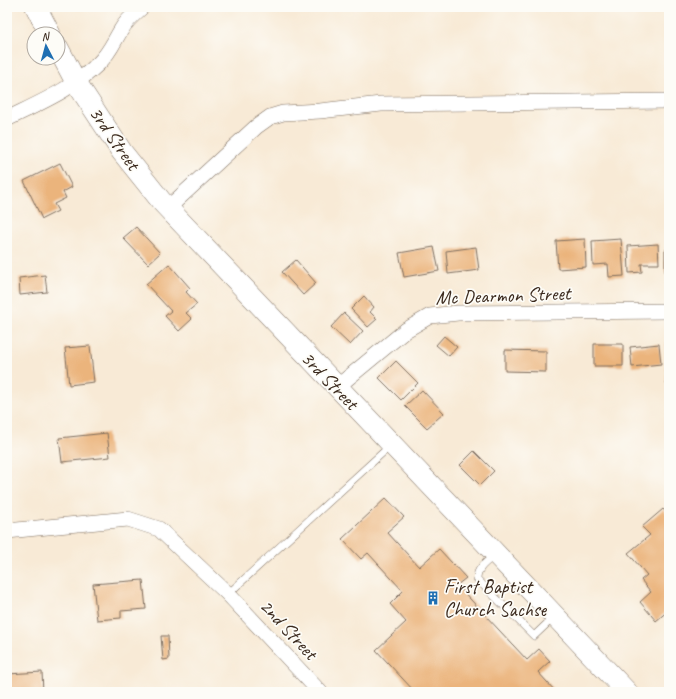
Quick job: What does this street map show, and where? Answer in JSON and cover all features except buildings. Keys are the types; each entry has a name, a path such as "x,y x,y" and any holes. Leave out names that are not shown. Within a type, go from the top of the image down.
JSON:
{"street":[{"path":"36,7 46,26"},
{"path":"7,119 44,101 76,82 113,46 121,29 130,17 142,7"},
{"name":"3rd Street","path":"66,63 76,82 122,152 168,208 627,692"},
{"path":"168,208 256,127 270,117 283,113 320,111 381,104 669,101"},
{"name":"Mc Dearmon Street","path":"337,387 406,330 430,316 458,313 669,311"},
{"name":"2nd Street","path":"7,531 128,519 159,529 228,594 320,692"}],"lane":[{"path":"228,594 392,444"},
{"path":"496,554 480,568 477,574 477,579 534,636 555,617"}],"place":[{"name":"First Baptist Church Sachse","path":"433,598"}]}
